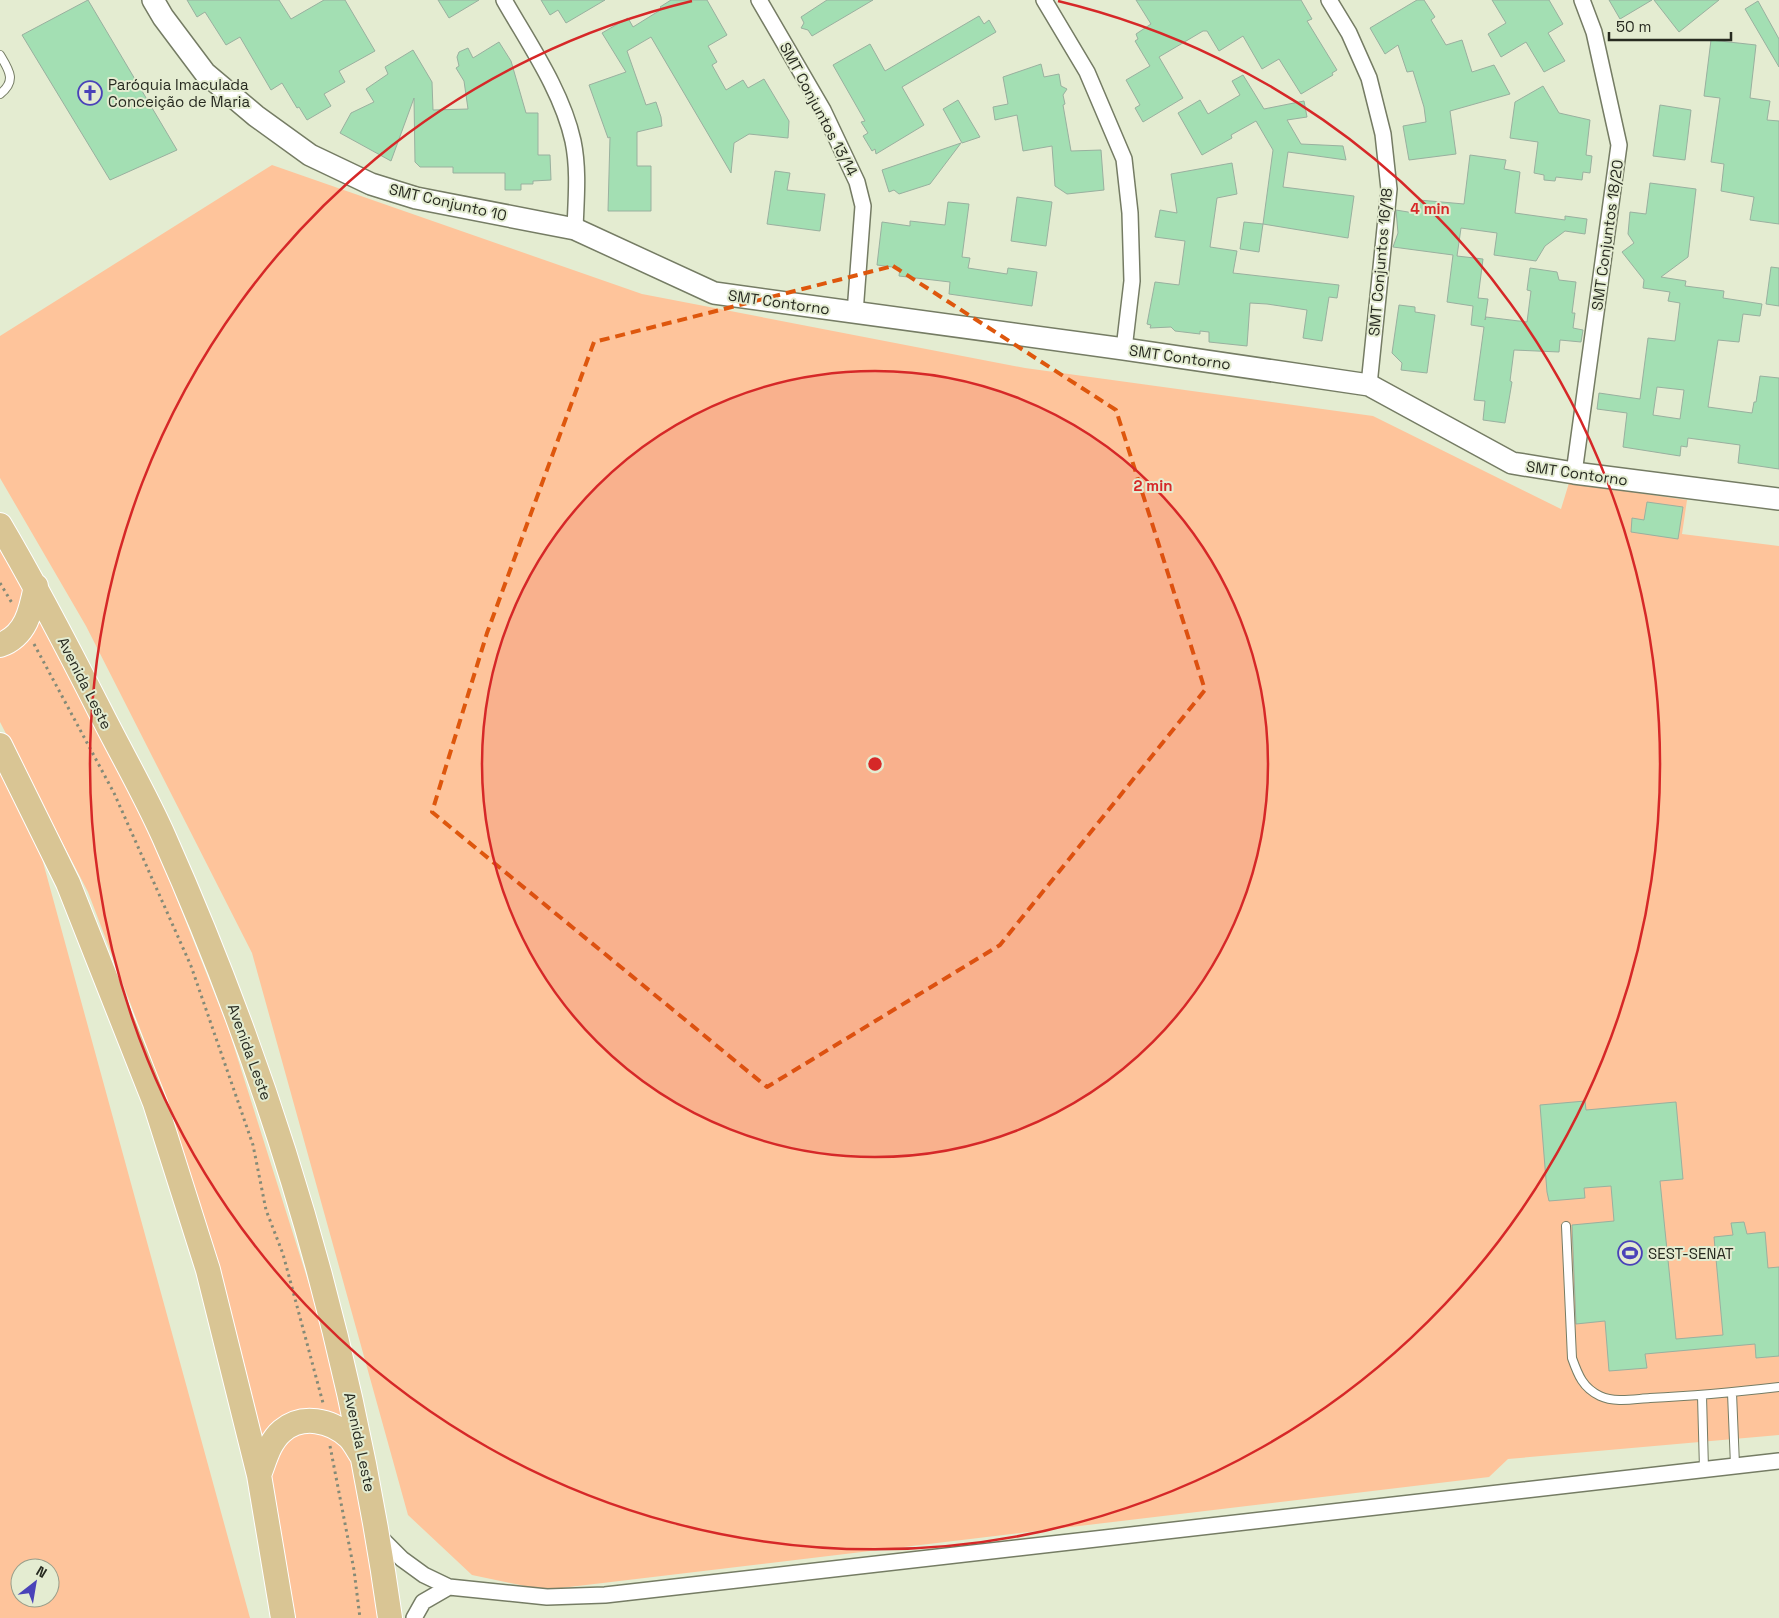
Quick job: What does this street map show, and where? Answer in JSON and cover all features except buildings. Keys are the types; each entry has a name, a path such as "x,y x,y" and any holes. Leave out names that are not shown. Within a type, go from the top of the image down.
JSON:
{"main road":[{"name":"Avenida Leste","path":"0,525 36,586 162,834 202,926 239,1019 273,1114 337,1338 364,1459 390,1618"},
{"path":"0,646 12,641 24,626 36,586"},
{"path":"0,745 68,883 155,1103 208,1270 259,1476 283,1618"},
{"path":"259,1476 269,1448 282,1431 304,1420 328,1423 350,1437 364,1459"}],"street":[{"name":"SMT Conjunto 10","path":"153,0 163,17 205,72 256,116 310,155 370,184 416,198 575,229"},
{"path":"504,0 564,112 573,142 577,172 575,229"},
{"name":"SMT Conjuntos 13/14","path":"759,0 823,110 857,182 863,206 855,313"},
{"path":"1044,0 1087,72 1124,159 1130,213 1132,281 1124,349"},
{"name":"SMT Conjuntos 16/18","path":"1329,0 1349,33 1369,78 1383,134 1389,189 1368,385"},
{"name":"SMT Conjuntos 18/20","path":"1574,473 1619,145 1594,32 1582,0"},
{"name":"SMT Contorno","path":"575,229 714,293 1124,349 1368,385 1512,463 1574,473 1779,499"},
{"path":"378,1536 402,1559 424,1575 449,1587 547,1597 605,1595 1779,1461"},
{"path":"414,1618 423,1602 449,1587"}],"lane":[{"path":"0,54 10,72 11,81 7,89 0,94"},
{"path":"1566,1226 1572,1358 1578,1378 1589,1390 1611,1399 1702,1396 1779,1387"},
{"path":"1732,1393 1735,1465"},
{"path":"1702,1396 1704,1469"}],"path":[{"path":"0,584 114,793 191,966 253,1145 266,1210 283,1254 328,1423 330,1448 354,1570 360,1618"}],"highlighted area":[{"path":"893,266 1116,410 1205,690 1000,945 767,1087 432,812 487,633 594,342"}],"shaded area":[{"path":"272,165 642,294 1025,368 1373,416 1561,509 1569,483 1687,500 1682,534 1779,546 1779,1435 1508,1459 1489,1477 544,1590 472,1575 408,1515 252,953 86,626 0,478 0,336"},
{"path":"0,535 35,589 0,645"},
{"path":"37,614 151,834 228,1028 363,1455 309,1418 266,1450 265,1514 208,1231 152,1060 88,892 0,722 0,647"},
{"path":"0,771 32,822 250,1618 0,1618"},
{"path":"310,1420 365,1460 391,1618 280,1618 268,1451"}],"place":[{"name":"Paróquia Imaculada Conceição de Maria","path":"90,93"},
{"name":"SEST-SENAT","path":"1630,1253"}]}
